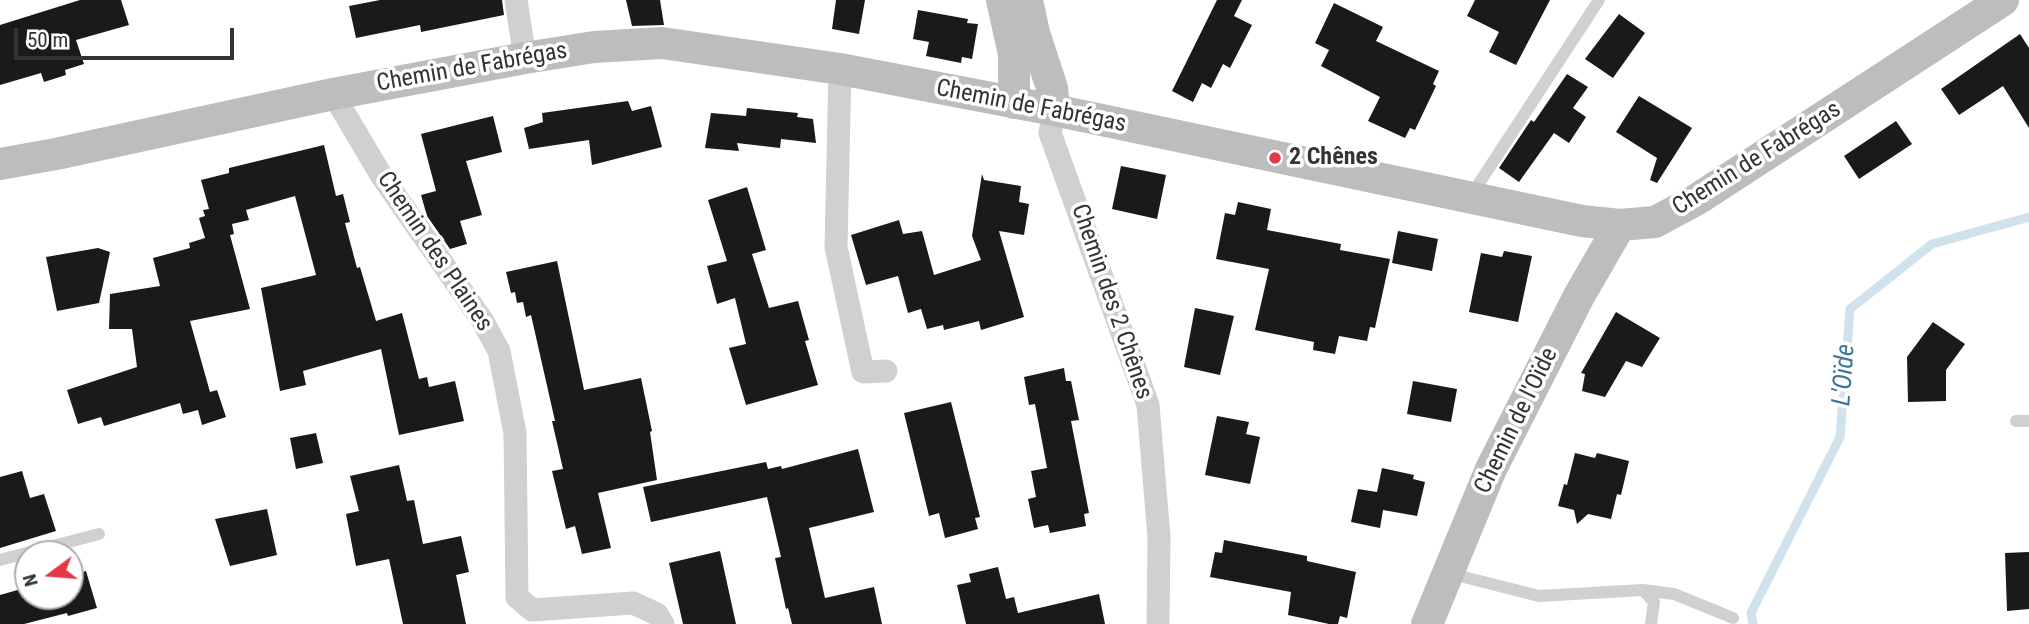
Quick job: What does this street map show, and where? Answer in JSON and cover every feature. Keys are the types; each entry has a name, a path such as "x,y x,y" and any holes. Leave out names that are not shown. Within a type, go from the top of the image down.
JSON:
{"street":[{"path":"516,0 525,58"},
{"path":"1002,0 1014,54 1014,103"},
{"path":"1027,0 1034,33 1052,88 1054,110"},
{"name":"Chemin de Fabrégas","path":"0,164 333,94 525,58 594,47 662,43 840,69 1054,110 1582,221 1620,225 1655,222 1696,200 2003,0"},
{"path":"840,69 836,247 863,372 886,371"},
{"name":"Chemin des Plaines","path":"333,94 382,175 482,320 499,351 515,433 517,597 533,610 632,603 657,614 663,624"},
{"name":"Chemin des 2 Chênes","path":"1054,110 1050,132 1148,405 1159,537 1158,624"},
{"name":"Chemin de l'Oïde","path":"1427,624 1490,469 1579,296 1620,225"}],"lane":[{"path":"1470,197 1598,0"},
{"path":"0,560 99,534"},
{"path":"1448,573 1539,596 1643,590 1674,594 1733,618"},
{"path":"1643,590 1654,602 1651,624"}],"building":[{"path":"80,0 121,0 129,25 76,40 84,64 65,70 66,75 44,82 41,73 0,85 0,25"},
{"path":"380,0 502,0 504,15 421,32 420,25 356,38 349,6"},
{"path":"626,0 660,0 664,25 632,26"},
{"path":"836,0 865,0 859,34 832,29"},
{"path":"1217,0 1242,0 1234,16 1252,25 1230,68 1223,64 1211,88 1202,83 1193,102 1172,91"},
{"path":"1475,0 1550,0 1516,65 1489,52 1499,32 1467,16"},
{"path":"1334,3 1383,27 1376,41 1439,71 1433,84 1436,86 1415,130 1410,128 1405,138 1368,121 1380,97 1321,66 1329,50 1315,43"},
{"path":"918,10 968,19 967,23 978,24 972,59 962,57 961,63 926,56 929,42 913,39"},
{"path":"1619,14 1645,33 1613,78 1585,59"},
{"path":"2020,34 2029,48 2029,128 2003,86 1959,115 1941,89"},
{"path":"1567,74 1588,87 1573,108 1586,117 1569,143 1554,133 1519,182 1499,168 1531,120 1534,122"},
{"path":"1639,96 1692,128 1657,183 1650,180 1657,158 1616,132"},
{"path":"628,101 632,111 651,106 662,147 592,165 589,140 529,149 524,128 543,122 542,113"},
{"path":"747,108 798,113 797,117 813,119 816,143 781,139 780,148 737,143 739,151 705,148 711,113 746,116"},
{"path":"493,116 502,152 466,161 482,215 460,221 467,244 450,249 427,216 421,195 436,191 421,134"},
{"path":"1896,121 1912,144 1859,179 1844,156"},
{"path":"324,145 336,196 343,194 350,222 345,223 357,268 360,267 376,321 402,313 419,379 427,377 429,387 455,381 464,421 399,435 381,349 303,371 306,385 280,391 261,288 316,275 295,196 246,210 249,220 232,224 234,234 230,235 250,309 190,321 210,392 217,390 226,417 202,425 198,410 183,414 180,403 104,426 101,417 78,424 67,390 137,367 132,329 109,329 110,294 160,286 153,258 190,248 189,243 205,238 199,218 205,216 203,210 209,209 201,180 229,173 229,168"},
{"path":"1121,166 1166,175 1157,219 1112,209"},
{"path":"982,174 984,180 1021,186 1019,202 1029,204 1024,235 999,231 1024,317 981,330 979,321 944,330 943,325 927,329 921,309 908,313 898,276 866,285 851,235 899,220 903,234 922,231 934,275 981,260 972,236"},
{"path":"747,187 766,250 752,254 769,308 798,301 809,340 805,341 818,385 746,405 729,348 746,344 735,298 717,304 707,266 727,261 708,200"},
{"path":"1238,202 1271,209 1267,230 1341,244 1340,250 1390,259 1375,328 1370,327 1367,341 1339,336 1335,354 1313,350 1314,342 1255,330 1269,269 1216,259 1225,213 1235,215"},
{"path":"1398,231 1438,239 1432,271 1392,263"},
{"path":"98,248 110,252 99,303 57,311 46,257"},
{"path":"1504,251 1532,256 1518,322 1469,312 1481,253 1502,257"},
{"path":"557,261 584,390 641,378 652,431 657,480 598,493 611,548 582,554 575,526 566,529 552,471 563,469 531,315 526,317 523,302 517,303 515,292 511,293 506,272"},
{"path":"1195,308 1234,316 1220,375 1184,367"},
{"path":"1616,312 1660,338 1642,367 1626,361 1605,397 1582,391 1585,374 1581,373"},
{"path":"1933,322 1965,344 1946,370 1946,401 1908,402 1907,357"},
{"path":"1064,368 1066,381 1071,381 1079,420 1071,421 1089,513 1084,514 1086,526 1050,533 1048,525 1034,528 1028,499 1036,497 1031,471 1047,468 1035,404 1029,405 1024,377"},
{"path":"1413,381 1457,389 1451,422 1407,414"},
{"path":"951,402 980,517 975,518 978,529 945,538 939,513 929,516 904,413"},
{"path":"1217,416 1249,422 1246,434 1260,437 1250,484 1205,475"},
{"path":"316,433 323,463 296,469 290,438"},
{"path":"858,449 874,512 809,528 825,598 874,587 882,624 792,624 775,558 781,557 767,497 651,522 643,487 766,462 768,469 781,466 782,469"},
{"path":"1575,453 1595,458 1597,453 1629,461 1621,495 1617,494 1611,519 1588,514 1577,524 1574,510 1558,506 1564,484 1567,485"},
{"path":"399,465 407,501 414,500 423,544 461,536 469,572 456,575 466,624 403,624 389,559 356,566 346,514 359,511 350,476"},
{"path":"1382,468 1414,475 1413,479 1425,482 1417,516 1383,510 1380,528 1351,522 1358,489 1377,492"},
{"path":"22,471 30,498 44,494 56,531 26,540 14,540 14,544 0,548 0,477"},
{"path":"267,509 277,555 230,566 215,519"},
{"path":"1224,540 1307,556 1307,561 1356,572 1347,618 1340,616 1338,624 1329,624 1288,615 1291,592 1210,577 1215,552 1222,553"},
{"path":"720,551 736,624 683,624 669,563"},
{"path":"2029,552 2029,609 2007,611 2005,553"},
{"path":"998,567 1006,599 1014,597 1018,613 1099,594 1105,624 966,624 957,585 971,582 969,574"},
{"path":"84,572 97,608 24,624 0,624 0,595 14,591 14,610 84,610"}],"waterway":[{"name":"L'Oïde","path":"1753,624 1751,613 1840,437 1850,309 1932,244 2029,217"}],"place":[{"name":"2 Chênes","path":"1275,158"}]}
